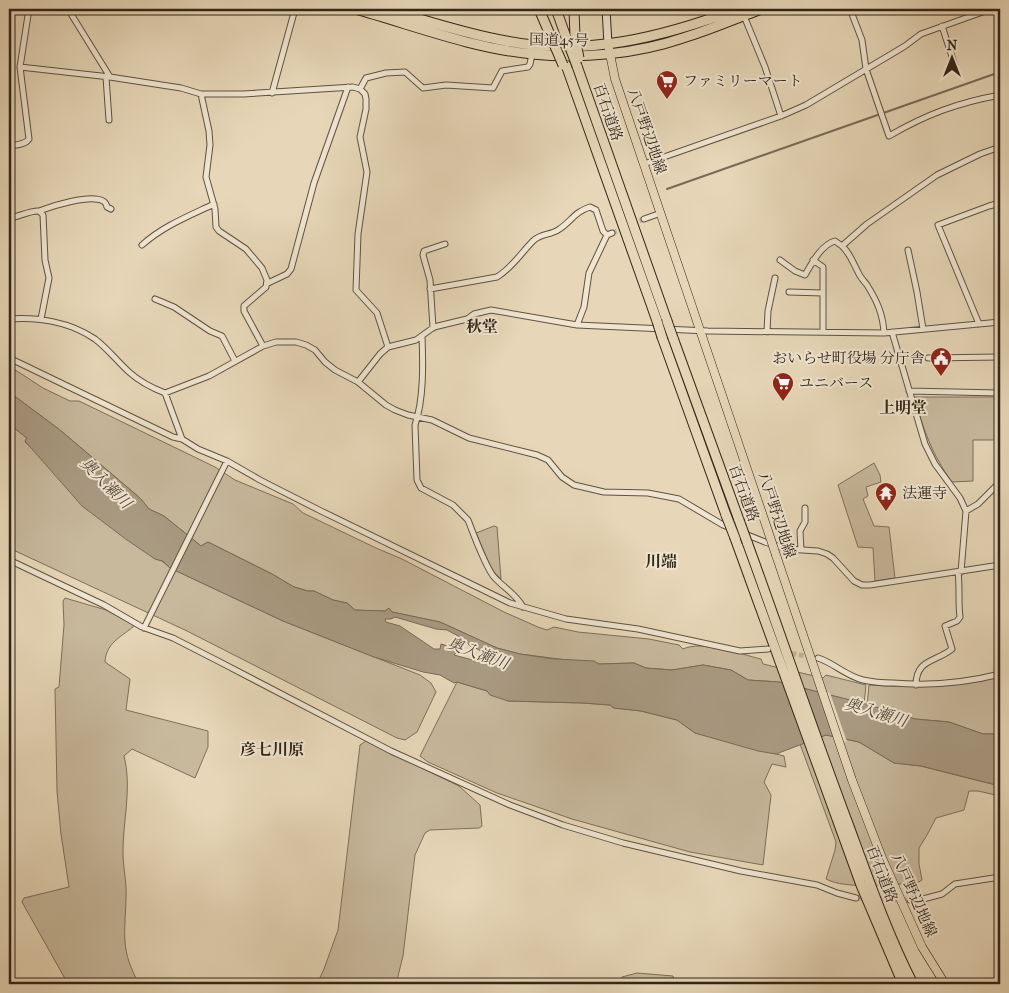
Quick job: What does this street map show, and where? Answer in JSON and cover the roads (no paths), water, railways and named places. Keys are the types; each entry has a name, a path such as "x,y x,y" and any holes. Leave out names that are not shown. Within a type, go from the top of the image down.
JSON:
{"highway":[{"name":"国道45号","path":"355,9 483,46 532,54 590,55 608,49"},
{"name":"国道45号","path":"385,9 507,42 608,49 662,44 741,12 762,9"},
{"path":"539,9 553,37"},
{"path":"545,9 553,37"},
{"name":"百石道路","path":"556,9 571,37 583,82 830,777 871,886 913,984"},
{"path":"571,37 574,9"},
{"name":"百石道路","path":"553,37 583,111 734,538 861,885 902,984"}],"main road":[{"name":"八戸野辺地線","path":"608,49 615,79 852,780 895,887 922,947 945,984"}],"street":[{"path":"9,146 22,144 29,139 20,67 29,9"},
{"path":"68,9 108,77 109,120"},
{"path":"272,93 295,9"},
{"path":"606,9 608,49"},
{"path":"850,9 862,40 866,69 889,136 935,112 967,101 1000,95"},
{"path":"644,164 781,116 806,105 921,34 991,9"},
{"path":"741,12 765,67 781,116"},
{"path":"942,26 955,66"},
{"path":"360,89 366,78 399,71 409,74 424,88 446,85 494,88 502,71 528,67 532,60 532,54"},
{"path":"20,67 108,77 181,88 202,94 272,93 348,87 360,89 365,94 366,99 366,109 360,137 367,172 359,226 356,290 377,314 388,347"},
{"path":"264,346 244,311 244,306 266,287 268,283 288,274 291,268 314,183 348,87"},
{"path":"202,94 210,145 206,177 214,204 216,227 246,249 262,268 268,283"},
{"path":"842,246 866,224 937,175 980,154 1000,147"},
{"path":"9,218 82,200 102,200 111,209"},
{"path":"979,324 938,225 1000,203"},
{"path":"142,245 154,234 214,204"},
{"path":"430,289 497,277 503,274 535,238 559,229 572,217 590,207 596,210 603,231 610,234 589,273 584,307 577,325"},
{"path":"40,211 43,215 45,260 49,278 41,319"},
{"path":"644,219 661,214"},
{"path":"780,260 795,271 805,275 813,260 835,240 845,248 854,262 858,274 875,299 883,317 884,333"},
{"path":"433,328 430,280 423,255 424,251 444,244"},
{"path":"908,250 923,329"},
{"path":"813,260 823,267 823,332"},
{"path":"767,332 768,311 775,278"},
{"path":"789,292 823,293"},
{"path":"155,299 174,307 210,331 222,336 235,361"},
{"path":"358,382 380,354 388,347 409,342 433,328 491,310 577,325 700,331 884,333 1000,322"},
{"path":"9,319 41,319 72,328 94,339 130,373 152,388 165,394 182,439"},
{"path":"892,332 925,444 935,464 960,498 966,512 958,605 960,617 957,621 945,626 952,649 920,668 916,675 916,685"},
{"path":"422,336 422,371 418,417 415,425 416,469 421,488 443,498 463,514 468,520 493,576 510,590 523,607"},
{"path":"165,394 209,376 264,346 276,342 296,342 316,350 325,362 335,370 358,382 395,410 432,420 469,438 542,458 552,464 567,482 574,485 604,492 648,493 679,500 723,525 752,537 787,548 818,551 833,558 854,581 862,584 1000,565"},
{"path":"9,358 172,437 182,439 198,449 321,511 510,603 566,619 638,628 740,651 768,649"},
{"path":"928,358 1000,358"},
{"path":"909,391 1000,393"},
{"path":"146,626 226,463"},
{"path":"966,512 978,504 1000,482"},
{"path":"801,550 800,531 805,522 805,508"},
{"path":"9,560 173,638 391,751 510,805 563,825 623,843 741,871 817,885 856,898"},
{"path":"818,658 829,661 837,668 863,680 916,685 943,684 1000,674"},
{"path":"910,900 923,900 942,894 955,884 1000,877"}],"water":[{"name":"奥入瀬川","path":"9,392 60,430 140,498 149,509 164,516 201,546 208,542 294,587 314,591 333,600 347,603 355,610 385,611 389,608 392,612 440,622 497,648 520,654 554,659 594,661 599,664 634,663 646,668 672,670 703,665 731,670 748,680 779,682 866,704 915,719 949,722 983,734 1000,734 1000,786 921,766 894,763 859,742 826,735 776,754 758,751 695,733 677,720 641,711 614,708 610,705 508,701 490,695 487,691 457,682 454,683 440,675 423,672 374,657 283,621 170,568 163,561 155,559 82,506 25,441 27,438 9,424","holes":["395,617 436,629 447,630 464,639 470,646 490,656 490,660 484,663 454,655 456,653 455,648 441,644 440,649 434,649 400,626 386,622 385,619"]}],"waterway":[{"path":"667,189 1000,72"}],"tunnel":[{"path":"612,233 644,219"},
{"path":"784,652 811,657"},
{"path":"856,898 910,900"}],"place":[{"name":"ファミリーマート","path":"667,100"},
{"name":"おいらせ町役場 分庁舎","path":"941,377"},
{"name":"ユニバース","path":"783,402"},
{"name":"法運寺","path":"886,512"}],"district":[{"name":"秋堂","path":"482,326"},
{"name":"上明堂","path":"903,407"},
{"name":"川端","path":"661,561"},
{"name":"彦七川原","path":"272,749"}]}
